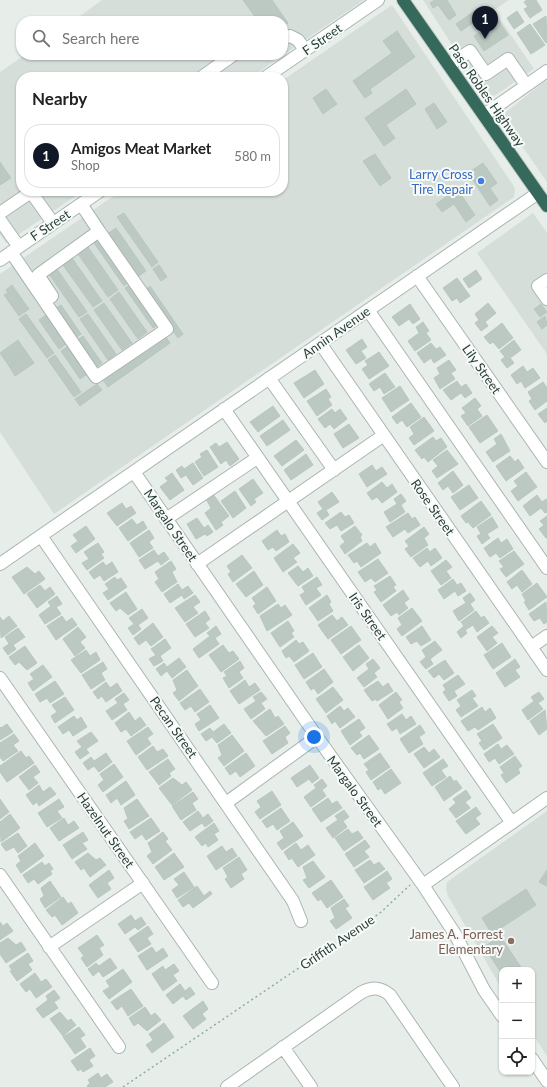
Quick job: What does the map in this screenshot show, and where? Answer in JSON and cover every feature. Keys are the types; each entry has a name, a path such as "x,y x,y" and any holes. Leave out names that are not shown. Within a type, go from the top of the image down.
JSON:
{"highway":[{"name":"Paso Robles Highway","path":"403,0 547,206"}],"street":[{"name":"F Street","path":"273,72 378,0"},
{"path":"288,37 298,40 306,50"},
{"path":"449,65 470,51 486,74 508,59 526,85"},
{"path":"209,72 226,60"},
{"path":"484,115 547,71"},
{"name":"Annin Avenue","path":"0,564 538,193"},
{"path":"0,213 25,196"},
{"path":"34,196 53,223"},
{"name":"F Street","path":"0,260 93,196"},
{"path":"0,220 44,301 96,377 167,329 81,204"},
{"path":"44,301 52,296 38,275 99,231"},
{"name":"Lily Street","path":"417,276 547,462"},
{"path":"547,280 538,286 547,299"},
{"path":"368,310 547,568"},
{"name":"Rose Street","path":"320,343 547,670"},
{"path":"269,378 334,470"},
{"name":"Iris Street","path":"224,409 512,823"},
{"path":"197,564 384,435"},
{"path":"166,519 257,458"},
{"name":"Margalo Street","path":"134,472 317,737 423,886 455,934 484,990 499,1012"},
{"name":"Pecan Street","path":"41,536 294,900 301,921"},
{"path":"531,647 547,636"},
{"name":"Hazelnut Street","path":"0,678 212,982"},
{"path":"226,803 317,737"},
{"path":"423,886 547,798"},
{"path":"0,875 4,890 49,947 119,1047"},
{"path":"49,947 143,883"},
{"path":"227,1087 362,992 377,988 384,990 390,995 453,1087"},
{"path":"283,1047 311,1087"},
{"path":"535,1063 547,1081"}],"path":[{"name":"Griffith Avenue","path":"123,1087 380,913 409,884 423,886"}],"shaded area":[{"path":"102,0 364,0 288,52 288,16 80,16"},
{"path":"423,0 509,0 494,10 534,69 494,96 482,91"},
{"path":"392,5 515,188 514,197 54,514 0,432 0,274 114,196 288,196 288,77"},
{"path":"18,60 276,60 258,72 16,72 16,196 76,196 6,243 0,234 0,72"},
{"path":"546,80 547,182 504,120 506,112"},
{"path":"533,213 547,233 547,354 477,253"},
{"name":"James A. Forrest Elementary","path":"547,811 547,1056 535,1038 535,967 499,967 499,984 448,896 446,889 447,882"}],"building":[{"path":"243,0 272,0 283,16 254,16"},
{"path":"435,0 447,0 456,15 449,20 438,5 433,8 430,3"},
{"path":"527,0 536,0 542,10 530,18 524,9 528,7 524,2"},
{"path":"476,10 481,17 461,31 456,24"},
{"path":"517,11 524,22 514,29 507,18"},
{"path":"546,16 547,42 546,43 533,24"},
{"path":"498,20 508,35 484,51 474,36"},
{"path":"530,24 545,45 531,54 517,33"},
{"path":"397,31 415,57 370,89 372,93 365,98 353,81 392,53 383,41"},
{"path":"326,89 337,104 323,114 313,98"},
{"path":"406,89 416,104 386,125 395,138 384,146 365,118"},
{"path":"434,103 447,122 437,129 425,109"},
{"path":"375,154 391,178 380,186 363,161"},
{"path":"0,162 11,178 0,185"},
{"path":"483,163 497,183 490,188 498,200 490,206 468,173"},
{"path":"457,189 475,215 466,222 454,204 442,212 436,204"},
{"path":"124,213 158,262 152,267 117,217"},
{"path":"116,228 146,271 136,278 106,235"},
{"path":"100,238 130,281 124,286 94,243"},
{"path":"88,247 118,290 108,297 78,254"},
{"path":"72,258 102,301 93,307 63,265"},
{"path":"159,265 167,277 161,281 153,269"},
{"path":"57,269 87,312 79,317 49,274"},
{"path":"476,270 482,279 469,288 463,279"},
{"path":"457,278 470,296 460,303 457,298 452,301 443,288"},
{"path":"132,284 160,324 153,328 125,288"},
{"path":"12,285 29,309 19,316 4,295 8,293 6,290"},
{"path":"150,286 183,334 178,338 145,290"},
{"path":"119,292 147,332 138,339 110,299"},
{"path":"104,303 132,343 122,350 94,310"},
{"path":"488,303 496,313 485,322 488,326 481,331 475,323 479,320 475,314"},
{"path":"410,304 420,319 413,324 409,319 399,326 392,317"},
{"path":"541,304 547,312 540,317 534,309"},
{"path":"61,305 81,334 75,338 54,309"},
{"path":"49,313 69,342 59,349 39,320"},
{"path":"26,314 54,353 47,358 19,319"},
{"path":"88,314 116,354 108,360 80,319"},
{"path":"545,316 547,325 542,329 537,322"},
{"path":"423,322 429,331 426,333 431,340 415,351 408,341 419,333 416,327"},
{"path":"502,323 513,338 499,349 493,342 490,344 484,337"},
{"path":"83,336 102,363 95,368 76,341"},
{"path":"165,336 170,343 108,387 103,380"},
{"path":"362,339 367,347 361,351 366,358 356,364 346,350"},
{"path":"18,340 27,353 9,366 0,353"},
{"path":"514,340 521,350 510,358 514,363 507,368 501,360 505,357 500,351"},
{"path":"431,343 436,349 440,347 446,355 434,363 431,358 424,363 417,353"},
{"path":"71,344 90,372 80,379 61,351"},
{"path":"379,352 389,366 369,379 362,369 368,365 365,361"},
{"path":"27,353 34,363 15,376 9,366"},
{"path":"55,355 81,392 74,397 48,360"},
{"path":"449,360 456,370 451,373 455,379 440,389 434,378 440,374 437,368"},
{"path":"523,366 527,372 533,368 540,378 525,388 521,381 517,384 511,375"},
{"path":"315,370 324,384 304,398 294,383"},
{"path":"385,373 395,387 384,394 380,387 374,391 369,384"},
{"path":"457,381 461,387 466,384 472,393 465,398 461,393 451,400 443,390"},
{"path":"543,382 547,388 547,401 535,410 529,401 532,399 528,392"},
{"path":"97,384 102,390 80,406 75,399"},
{"path":"400,386 409,400 391,412 382,398"},
{"path":"326,389 331,397 328,399 332,405 317,416 307,401"},
{"path":"475,398 481,406 477,409 482,416 468,426 461,416 466,413 462,408"},
{"path":"411,403 421,417 407,427 402,420 397,424 392,417"},
{"path":"273,406 280,416 258,432 250,422"},
{"path":"547,408 547,421 545,423 538,414"},
{"path":"332,409 335,413 340,409 347,419 334,429 330,424 325,428 318,419"},
{"path":"487,415 498,431 480,443 469,427"},
{"path":"424,417 434,431 414,445 409,438 414,434 410,427"},
{"path":"283,420 290,430 267,446 260,436"},
{"path":"349,424 359,438 343,448 334,434"},
{"path":"501,434 510,451 493,462 486,452 497,444 494,439"},
{"path":"433,437 436,441 441,438 447,447 428,462 424,457 422,459 415,450"},
{"path":"296,440 304,450 282,466 274,456"},
{"path":"227,442 239,459 230,466 226,460 221,464 210,447 216,443 219,447"},
{"path":"207,450 218,467 204,476 195,462 202,457 200,454"},
{"path":"447,450 458,464 437,478 432,471 438,466 433,460"},
{"path":"306,454 313,465 291,480 284,470"},
{"path":"510,456 515,462 518,459 524,468 506,481 496,466"},
{"path":"193,463 203,478 193,485 186,475 181,478 176,470 182,466 184,469"},
{"path":"372,465 376,471 382,467 387,474 367,487 359,474"},
{"path":"453,471 463,485 453,493 448,486 443,490 438,483"},
{"path":"526,472 537,487 518,501 511,491 518,486 514,481"},
{"path":"172,473 184,490 170,500 160,487 168,481 165,478"},
{"path":"253,479 263,493 254,499 256,502 251,506 239,489"},
{"path":"382,482 387,488 392,484 397,492 382,503 377,497 372,500 367,493"},
{"path":"469,485 478,498 460,510 451,497"},
{"path":"235,491 246,508 233,518 221,501"},
{"path":"332,492 339,502 326,510 329,515 322,520 317,513 323,509 318,502"},
{"path":"213,494 229,516 221,522 223,525 216,530 205,513 211,508 206,499"},
{"path":"401,494 406,501 401,505 405,512 390,522 384,512 397,504 394,499"},
{"path":"537,495 542,502 546,499 547,512 545,513 541,508 530,516 523,506"},
{"path":"481,501 491,515 473,528 468,522 466,523 461,516"},
{"path":"122,503 126,509 131,506 136,513 117,526 107,513"},
{"path":"341,512 345,517 349,515 354,523 341,531 337,525 330,529 325,523"},
{"path":"408,513 412,519 415,517 420,525 408,533 405,529 393,537 386,527"},
{"path":"547,516 546,538 539,529 544,525 540,521"},
{"path":"492,517 498,527 487,534 490,538 482,544 477,536 481,534 477,527"},
{"path":"197,518 204,528 208,525 213,532 207,536 205,534 196,539 187,524"},
{"path":"132,519 137,525 143,521 147,528 128,541 119,528"},
{"path":"86,526 95,539 76,553 71,546 78,541 73,535"},
{"path":"355,526 362,535 360,537 362,541 345,554 340,546 345,542 341,536"},
{"path":"424,527 429,534 424,538 428,545 411,557 405,549 409,546 405,541"},
{"path":"149,530 154,538 149,542 153,548 139,557 130,543"},
{"path":"277,530 281,536 285,534 289,542 276,551 273,547 268,550 262,541"},
{"path":"498,538 501,543 507,539 513,549 500,558 496,553 490,557 484,548"},
{"path":"98,543 104,552 101,554 104,558 87,570 82,563 89,559 84,552"},
{"path":"367,543 370,547 375,543 381,553 361,567 357,561 354,563 348,555"},
{"path":"293,544 300,553 293,558 297,562 283,572 274,558"},
{"path":"427,548 430,552 435,548 442,558 431,566 428,561 420,567 413,558"},
{"path":"154,550 158,556 164,552 169,559 161,565 158,561 145,569 139,560"},
{"path":"514,551 524,564 506,577 500,569 504,567 499,561"},
{"path":"242,555 252,568 233,582 228,574 231,572 227,566"},
{"path":"378,559 388,573 375,582 371,578 365,582 358,572"},
{"path":"446,560 452,567 446,571 451,578 441,585 431,571"},
{"path":"171,561 176,569 172,572 177,582 162,592 155,582 159,579 155,572"},
{"path":"103,562 106,566 112,562 118,572 104,581 100,575 94,579 89,572"},
{"path":"298,566 303,572 308,568 313,576 298,586 288,573"},
{"path":"27,567 35,574 39,571 45,579 24,594 12,577"},
{"path":"522,570 532,584 522,592 517,585 512,589 507,582"},
{"path":"254,571 263,585 246,597 236,584"},
{"path":"390,576 396,585 393,587 396,591 381,602 374,592 377,590 374,586"},
{"path":"115,577 117,580 121,578 127,587 108,600 103,593 109,589 105,584"},
{"path":"317,577 322,585 316,588 321,595 306,605 300,595 305,592 302,587"},
{"path":"453,579 457,585 461,583 466,591 458,596 455,591 444,599 438,590"},
{"path":"537,583 547,597 529,610 524,602 526,601 522,594"},
{"path":"178,584 182,590 188,586 193,593 184,599 182,595 170,603 164,594"},
{"path":"40,585 45,591 50,587 55,594 37,608 27,594"},
{"path":"267,587 276,601 258,614 253,606 256,604 252,598"},
{"path":"403,590 409,599 404,603 408,608 399,615 397,612 391,616 383,605"},
{"path":"126,592 137,609 128,615 120,608 116,611 110,603"},
{"path":"470,593 475,600 470,604 474,610 459,621 453,611 466,603 463,598"},
{"path":"195,595 200,602 193,607 198,613 185,622 175,608"},
{"path":"327,595 331,602 329,604 333,611 318,621 309,608"},
{"path":"57,596 62,604 56,607 61,614 45,624 39,615 51,606 48,602"},
{"path":"546,602 547,622 544,624 540,618 534,621 529,614"},
{"path":"278,604 281,608 285,605 292,615 267,631 260,616"},
{"path":"412,608 422,621 402,636 397,629 402,625 398,618"},
{"path":"142,609 148,618 138,625 141,629 133,635 128,628 134,624 129,618"},
{"path":"205,611 210,619 205,623 209,628 195,637 186,624"},
{"path":"476,611 481,618 484,616 489,623 477,632 473,625 465,630 467,633 461,638 457,632 464,626 461,622"},
{"path":"332,615 337,621 342,617 348,625 328,639 318,625"},
{"path":"9,616 17,626 1,638 0,617 3,621"},
{"path":"62,616 66,622 72,618 77,625 56,640 47,626"},
{"path":"288,621 294,631 291,633 294,637 280,647 271,633"},
{"path":"153,623 163,637 151,646 146,640 139,645 134,638"},
{"path":"216,626 221,634 215,638 219,644 199,658 193,649 210,636 207,633"},
{"path":"351,626 361,640 341,654 331,640"},
{"path":"422,626 431,640 421,646 417,641 411,644 406,637"},
{"path":"492,626 498,633 492,637 497,643 487,651 477,637"},
{"path":"78,627 86,637 80,642 85,648 75,656 63,639"},
{"path":"18,628 25,637 13,645 16,649 8,655 3,648 9,644 5,637"},
{"path":"165,639 171,648 160,656 163,661 154,666 149,659 156,655 151,649"},
{"path":"296,640 299,644 303,642 309,651 294,662 289,656 286,658 282,651"},
{"path":"435,641 442,650 430,659 433,664 426,669 420,662 426,657 422,650"},
{"path":"502,643 511,657 493,669 484,655"},
{"path":"223,645 229,653 233,651 239,659 221,672 209,655"},
{"path":"359,645 369,658 353,671 343,657"},
{"path":"25,646 37,663 27,670 19,662 15,665 9,657"},
{"path":"86,650 90,656 96,652 100,660 81,673 71,660"},
{"path":"313,653 322,667 304,679 295,665"},
{"path":"179,658 186,667 172,678 167,671 161,676 156,669 164,663 167,667"},
{"path":"373,659 380,668 374,673 377,677 364,687 357,678 369,669 366,664"},
{"path":"515,659 520,667 515,670 520,677 505,687 496,673"},
{"path":"445,660 454,673 444,680 439,674 434,678 428,671"},
{"path":"240,661 244,668 239,672 243,678 229,688 223,678 227,676 224,672"},
{"path":"103,662 107,669 101,673 105,680 91,689 82,675"},
{"path":"43,665 52,677 33,691 28,683 34,679 30,674"},
{"path":"324,669 333,682 318,694 314,688 311,690 306,682"},
{"path":"187,670 198,686 179,701 173,693 177,690 173,680"},
{"path":"458,675 465,684 454,691 457,696 449,701 443,692 446,690 443,685"},
{"path":"245,680 249,687 255,683 260,690 239,704 230,691"},
{"path":"55,681 64,694 50,703 47,698 40,702 35,694"},
{"path":"378,681 383,687 388,683 393,691 377,701 376,699 372,701 364,690"},
{"path":"106,682 110,688 117,683 122,691 106,702 102,696 98,699 93,692"},
{"path":"333,687 343,700 326,713 316,699"},
{"path":"200,689 209,702 195,712 191,706 185,710 180,703"},
{"path":"472,690 476,696 472,698 478,706 461,717 456,710 461,706 457,700"},
{"path":"261,692 267,699 261,703 265,709 251,719 244,709 256,701 253,697"},
{"path":"396,692 402,700 399,702 403,708 388,719 379,705"},
{"path":"539,692 544,699 538,703 543,709 528,720 522,710 534,701 531,697"},
{"path":"124,693 129,700 123,704 127,710 112,720 106,711 118,703 115,699"},
{"path":"65,697 74,710 55,723 51,716 57,712 52,705"},
{"path":"210,705 219,718 199,731 195,724 201,720 197,714"},
{"path":"340,706 344,711 348,708 355,717 340,728 335,721 332,724 327,716"},
{"path":"482,707 485,712 490,708 496,718 478,730 475,727 468,731 461,721"},
{"path":"270,709 275,718 278,716 284,724 266,736 253,721"},
{"path":"545,710 547,729 539,735 530,721"},
{"path":"129,712 135,721 140,717 146,725 131,736 126,729 121,732 115,723"},
{"path":"402,714 406,720 411,716 416,724 400,734 397,728 392,731 387,724"},
{"path":"74,716 77,720 81,717 87,727 73,736 69,730 63,734 58,727"},
{"path":"359,719 365,728 359,732 362,736 350,745 341,731"},
{"path":"7,724 13,732 0,740 0,727 1,728"},
{"path":"224,724 231,733 217,743 212,737 206,741 201,734 210,728 213,732"},
{"path":"493,724 502,738 484,750 479,743 482,741 477,734"},
{"path":"420,725 425,733 419,737 423,744 409,753 400,739"},
{"path":"285,726 290,733 285,737 288,743 272,754 263,741"},
{"path":"148,727 153,734 147,738 151,744 136,755 127,741"},
{"path":"91,732 98,741 86,749 89,753 80,759 75,752 82,747 77,741"},
{"path":"14,734 19,741 13,745 18,751 3,761 0,757 0,743"},
{"path":"232,735 244,751 224,766 218,758 222,755 218,745"},
{"path":"369,735 379,749 364,759 360,753 357,755 351,748"},
{"path":"498,744 501,749 507,745 514,754 499,764 495,758 489,762 484,754"},
{"path":"153,746 157,752 163,749 168,756 147,770 138,757"},
{"path":"424,747 429,753 434,749 440,757 424,768 414,754"},
{"path":"21,751 26,758 29,756 34,763 7,782 0,772 0,766"},
{"path":"106,753 112,762 99,772 94,766 88,770 83,763 91,757 94,761"},
{"path":"246,753 255,766 240,777 236,771 230,775 225,768"},
{"path":"380,753 390,767 371,780 366,772 369,770 364,764"},
{"path":"515,756 522,766 518,769 520,773 506,783 501,775 504,773 500,767"},
{"path":"168,759 175,769 169,773 171,776 159,785 149,772"},
{"path":"443,759 448,766 441,770 446,777 432,786 423,773"},
{"path":"114,764 123,777 103,792 98,785 104,780 100,774"},
{"path":"35,765 40,772 33,777 38,783 29,790 19,777"},
{"path":"310,765 319,778 312,783 309,779 297,787 291,778"},
{"path":"391,769 401,783 385,794 381,788 378,790 373,782"},
{"path":"450,776 454,782 456,780 462,788 444,801 435,787"},
{"path":"173,778 182,785 186,782 192,790 172,805 159,788"},
{"path":"322,779 327,786 322,790 326,796 311,807 304,797 316,788 314,785"},
{"path":"126,781 135,795 121,805 117,798 111,803 106,795"},
{"path":"39,785 43,792 50,787 56,794 39,806 37,802 33,805 26,795"},
{"path":"466,790 471,798 465,802 470,808 456,818 449,809 456,803 453,799"},
{"path":"272,791 281,805 260,819 255,812 261,807 257,801"},
{"path":"193,792 198,799 192,803 196,810 181,820 172,806"},
{"path":"328,798 332,804 337,801 342,808 321,822 312,809"},
{"path":"0,799 9,812 0,819"},
{"path":"59,799 64,807 57,811 62,818 47,827 38,813"},
{"path":"137,799 149,816 129,829 124,821 128,819 124,808"},
{"path":"476,807 481,814 475,818 480,824 466,834 456,821"},
{"path":"281,808 290,821 277,830 273,824 267,828 262,821"},
{"path":"344,810 349,817 343,821 347,827 333,838 326,828 338,820 335,816"},
{"path":"198,811 203,818 208,814 213,821 205,827 202,823 190,831 183,822"},
{"path":"10,814 20,828 1,842 0,822"},
{"path":"64,818 68,825 74,821 79,828 59,841 50,828"},
{"path":"151,818 160,831 146,840 142,834 135,839 130,832"},
{"path":"293,822 303,836 282,850 277,843 284,838 280,831"},
{"path":"214,823 219,831 214,834 218,840 208,847 206,843 202,846 195,837"},
{"path":"348,829 352,834 358,831 363,838 344,851 335,838"},
{"path":"83,832 88,840 82,843 87,849 72,859 63,845"},
{"path":"163,832 168,839 165,841 172,850 153,864 147,856 152,852 148,843"},
{"path":"18,833 27,846 18,853 14,847 6,851 1,844"},
{"path":"365,840 370,847 364,851 369,857 354,867 345,854"},
{"path":"35,843 44,856 21,873 16,865 21,861 18,856"},
{"path":"296,843 301,850 308,845 315,855 298,867 292,858 289,860 284,852"},
{"path":"222,846 226,852 232,848 237,856 216,870 207,856"},
{"path":"88,853 96,860 100,858 106,865 90,877 84,868 81,870 75,862"},
{"path":"174,853 184,867 164,880 155,867"},
{"path":"239,857 247,870 241,874 244,879 231,888 225,879 228,877 223,868"},
{"path":"370,860 374,865 379,862 385,869 364,883 355,870"},
{"path":"313,861 325,877 309,888 303,880 307,878 303,867"},
{"path":"42,862 45,866 49,863 53,869 50,871 52,874 38,884 34,879 28,883 23,875"},
{"path":"109,870 114,878 107,883 111,889 98,898 89,885"},
{"path":"547,870 547,886 539,882"},
{"path":"387,871 392,879 386,883 390,888 373,900 364,887"},
{"path":"184,872 194,887 177,898 172,890 179,885 174,879"},
{"path":"331,880 343,897 327,908 321,899 318,901 312,893"},
{"path":"50,881 61,897 45,908 40,899 44,896 41,888"},
{"path":"197,886 204,896 210,891 212,894 193,908 189,903 183,907 178,900"},
{"path":"526,889 536,905 492,934 482,918"},
{"path":"63,897 68,904 71,902 78,913 62,925 55,915 52,917 46,910"},
{"path":"344,899 349,906 345,908 352,918 336,929 330,921 335,918 331,908"},
{"path":"131,915 135,921 141,917 146,924 138,930 135,927 125,934 118,924"},
{"path":"0,922 3,926 7,923 13,931 0,940"},
{"path":"148,926 153,934 147,938 151,944 138,952 129,939"},
{"path":"97,935 104,945 99,948 103,955 87,967 81,958 84,956 78,948"},
{"path":"500,936 521,967 499,967 499,970 484,947"},
{"path":"8,938 16,945 21,942 26,950 6,963 0,954 0,943"},
{"path":"152,947 156,953 163,948 168,956 147,970 138,956"},
{"path":"28,953 33,961 28,964 32,970 17,981 10,971 12,970 9,966"},
{"path":"110,958 117,968 103,977 99,971 93,976 88,969 96,963 99,966"},
{"path":"174,964 179,971 173,975 177,981 163,991 152,974 163,966 165,970"},
{"path":"123,969 132,982 109,999 103,991 110,987 106,981"},
{"path":"35,973 41,982 46,979 52,987 36,998 30,989 26,992 20,984"},
{"path":"180,984 185,991 190,987 195,994 186,1000 183,996 173,1004 166,995"},
{"path":"131,989 143,1006 128,1016 122,1006 117,1010 111,1002"},
{"path":"54,990 60,998 54,1002 58,1008 43,1018 36,1009 48,1000 46,996"},
{"path":"203,1001 208,1009 202,1014 206,1019 193,1029 183,1016"},
{"path":"145,1007 151,1016 155,1013 161,1020 147,1031 138,1023 134,1026 129,1018"},
{"path":"60,1012 68,1021 71,1019 76,1025 63,1036 50,1019"},
{"path":"164,1023 174,1037 152,1053 146,1045 153,1040 149,1034"},
{"path":"79,1027 85,1035 80,1038 86,1047 75,1054 63,1037"},
{"path":"90,1048 95,1056 89,1060 93,1066 83,1072 81,1069 78,1071 71,1061"},
{"path":"98,1073 101,1078 107,1074 113,1082 105,1087 88,1087 87,1086 90,1083 88,1080"}],"place":[{"name":"Amigos Meat Market","path":"485,39"},
{"name":"Larry Cross Tire Repair","path":"481,181"},
{"name":"James A. Forrest Elementary","path":"511,941"}]}
